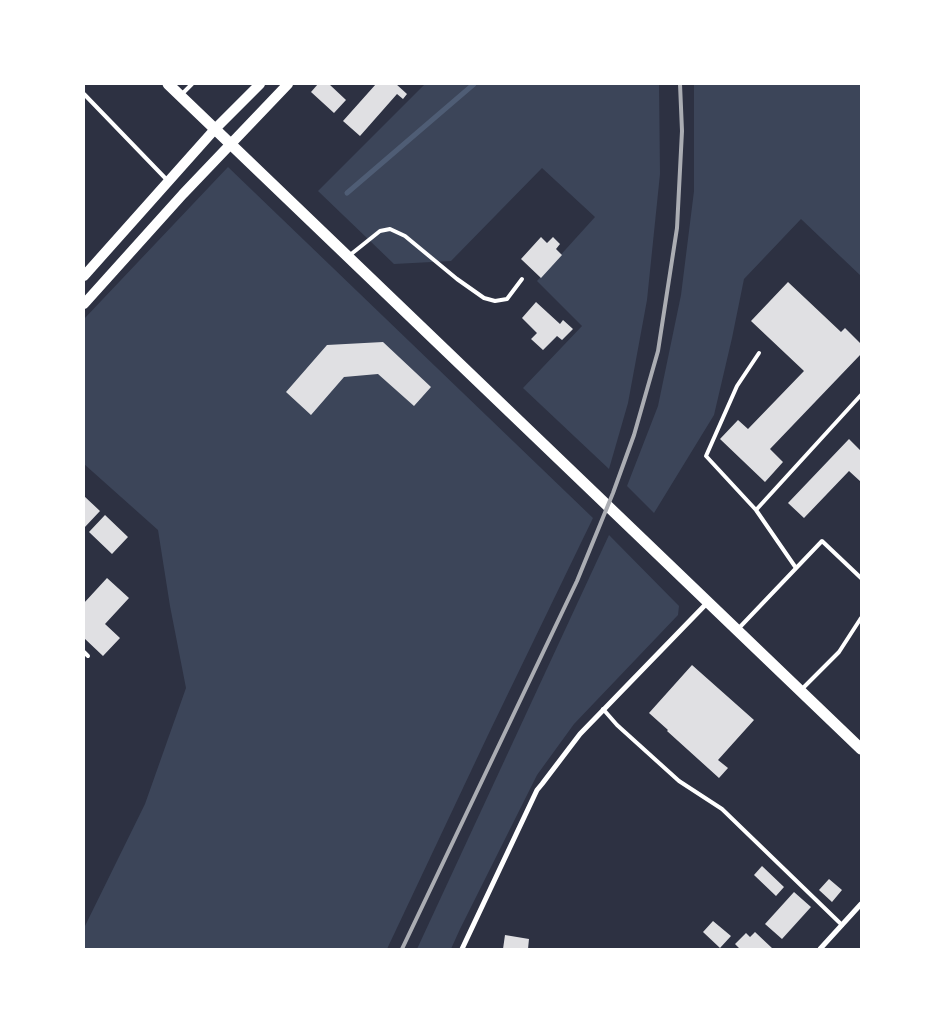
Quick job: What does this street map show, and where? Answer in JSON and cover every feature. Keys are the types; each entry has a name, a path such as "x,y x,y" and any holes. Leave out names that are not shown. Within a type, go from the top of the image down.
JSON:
{"main road":[{"path":"168,84 861,749"},
{"path":"84,276 214,129 258,84"},
{"path":"84,304 183,194 288,84"}],"street":[{"path":"462,949 538,790 580,734 708,602"},
{"path":"820,949 861,904"}],"lane":[{"path":"181,96 192,84"},
{"path":"84,94 168,181"},
{"path":"348,256 380,231 390,229 405,236 457,279 484,298 495,301 506,299 522,279"},
{"path":"759,353 737,386 706,456 756,510 796,568"},
{"path":"756,510 861,396"},
{"path":"738,630 822,541 861,578"},
{"path":"800,690 839,652 861,618"},
{"path":"84,652 88,656"},
{"path":"603,709 680,781 722,809 842,925"}],"shaded area":[{"path":"425,84 659,84 660,174 647,300 628,403 609,469 523,388 582,326 537,281 595,217 542,168 451,261 394,264 318,191"},
{"path":"694,84 861,84 861,276 801,219 744,279 714,415 654,513 627,486 658,406 681,295 694,191"},
{"path":"228,167 593,518 387,949 84,949 84,928 145,804 186,688 158,530 84,464 84,319"},
{"path":"609,535 679,606 678,615 574,724 537,775 451,949 417,949"}],"building":[{"path":"318,84 329,84 346,100 334,113 311,92"},
{"path":"376,84 396,84 407,94 403,99 397,94 360,136 343,121"},
{"path":"541,237 547,243 553,237 560,244 556,249 562,255 541,278 521,259"},
{"path":"788,282 841,332 845,328 861,344 861,354 770,449 783,462 765,482 720,439 738,420 748,429 804,371 751,321"},
{"path":"536,302 560,324 563,320 573,329 562,340 557,336 543,350 531,339 537,333 522,318"},
{"path":"383,342 431,387 414,406 378,374 344,377 311,415 286,392 327,345"},
{"path":"849,439 861,451 861,482 849,471 804,518 788,503"},
{"path":"84,496 100,511 84,528"},
{"path":"105,515 128,537 112,554 89,532"},
{"path":"107,578 129,598 105,624 120,638 103,656 84,638 84,603"},
{"path":"692,665 754,720 718,760 728,768 719,778 649,713"},
{"path":"762,866 784,887 776,896 754,875"},
{"path":"829,879 842,890 832,902 819,890"},
{"path":"794,892 811,907 782,939 765,924"},
{"path":"713,921 731,936 720,948 703,932"},
{"path":"755,932 773,949 740,949 735,944 746,933 750,937"},
{"path":"505,935 529,939 528,949 503,949"}],"waterway":[{"path":"347,193 474,84"}],"railway":[{"path":"402,949 577,581 613,493 634,435 658,351 677,228 682,131 680,84"}]}
